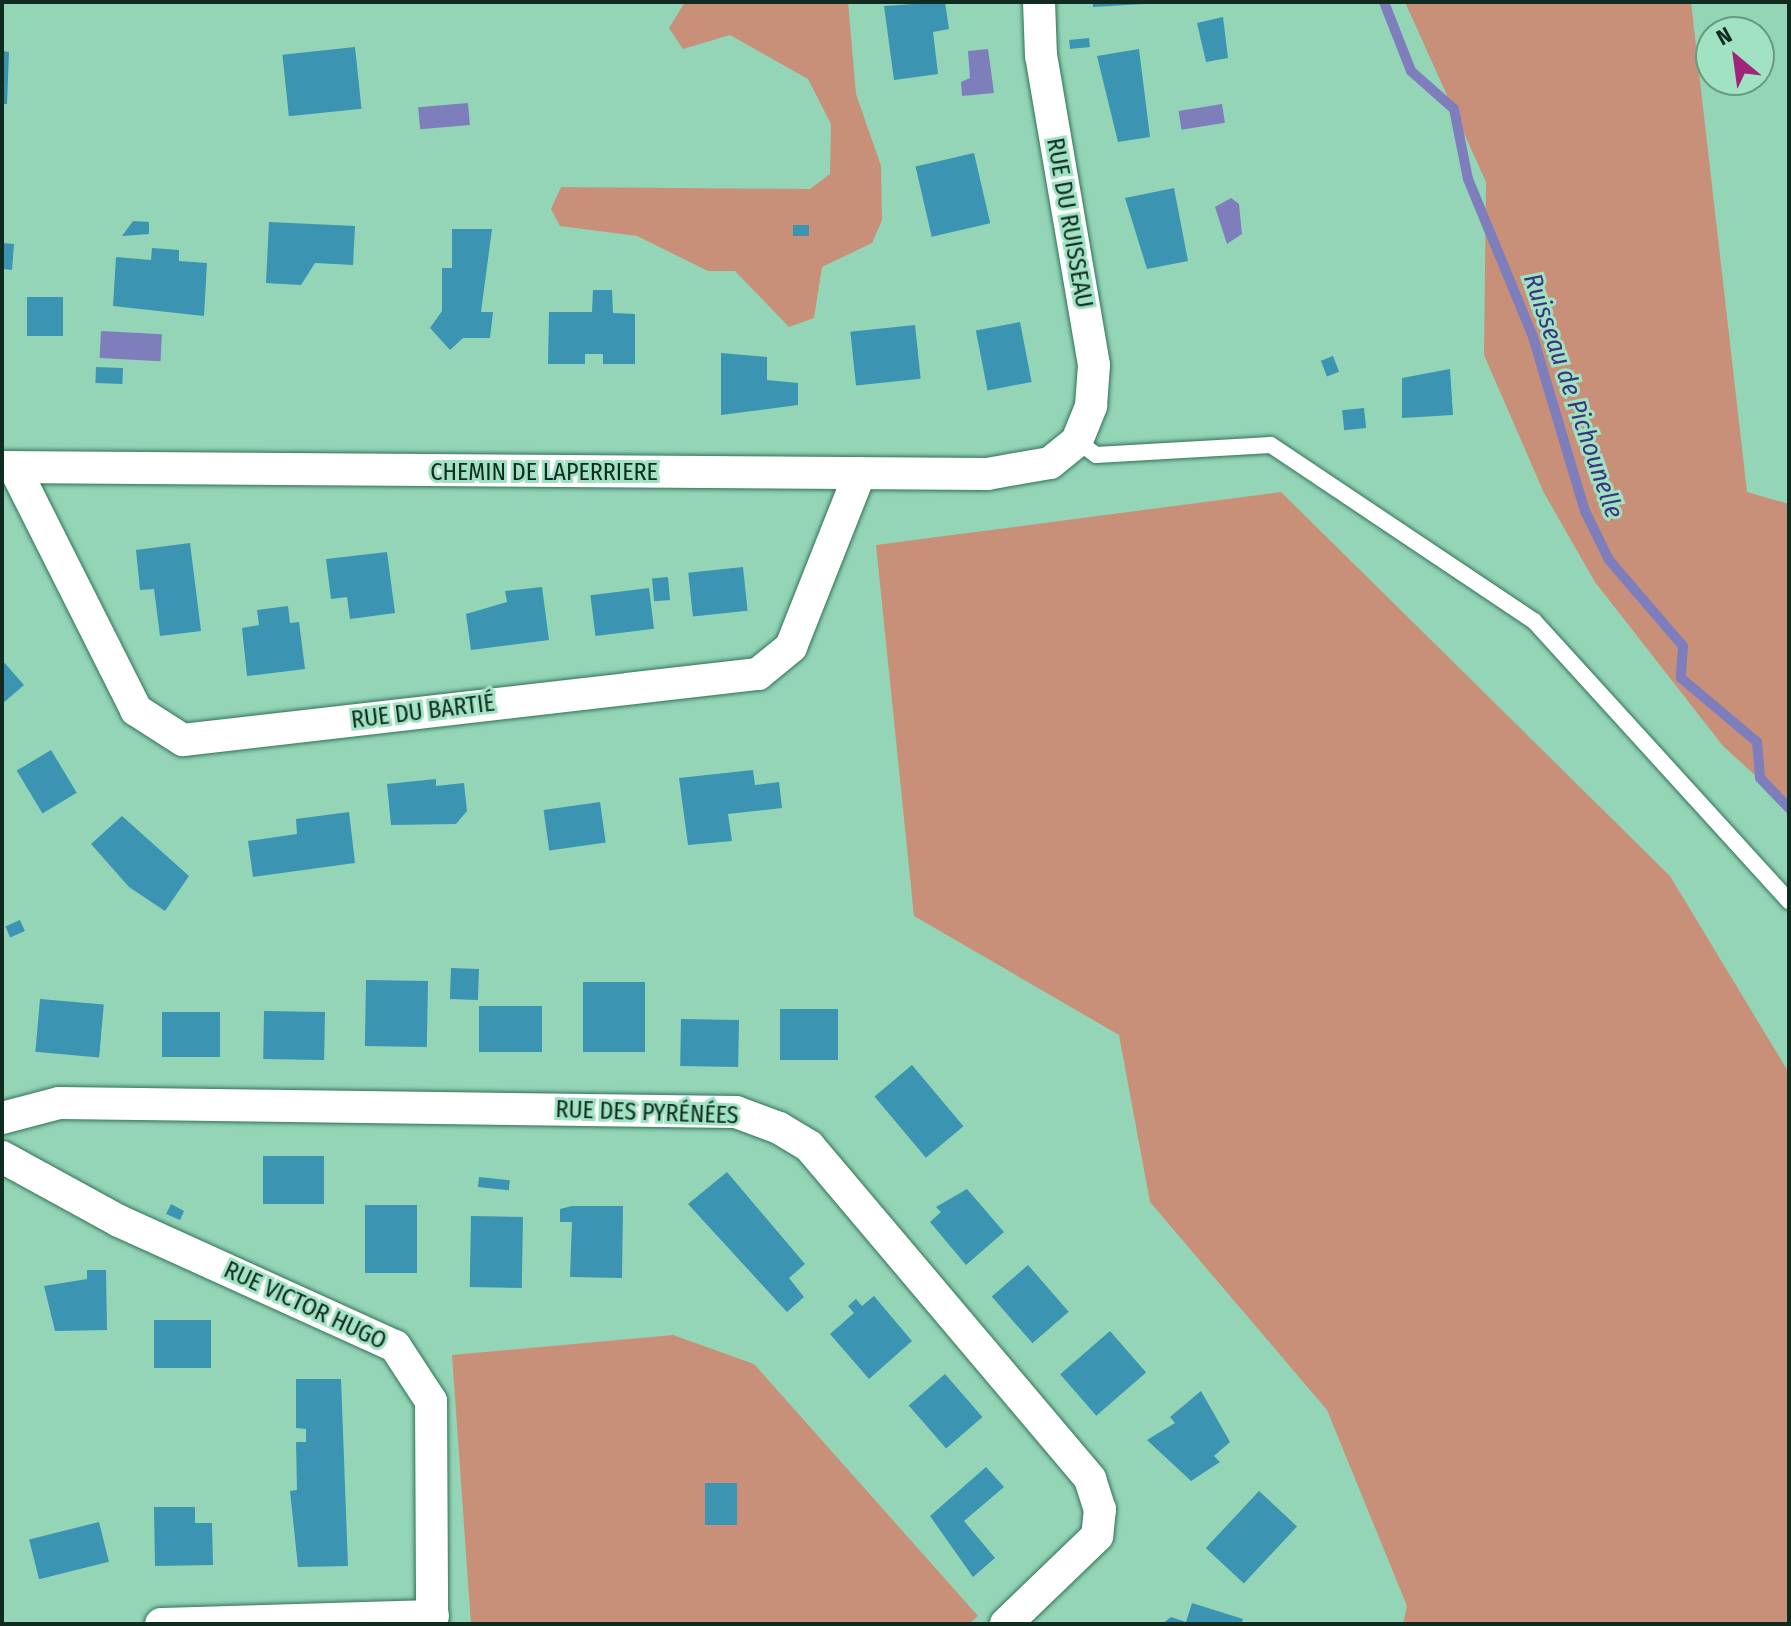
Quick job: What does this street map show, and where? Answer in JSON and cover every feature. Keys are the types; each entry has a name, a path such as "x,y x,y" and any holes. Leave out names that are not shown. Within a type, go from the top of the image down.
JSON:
{"street":[{"name":"RUE DU RUISSEAU","path":"1039,2 1041,56 1094,365 1091,406 1077,441"},
{"name":"CHEMIN DE LAPERRIERE","path":"8,468 987,474 1050,463 1077,441"},
{"name":"RUE DU BARTIÉ","path":"8,468 136,710 183,740 758,674 791,647 860,473"},
{"name":"RUE DES PYRÉNÉES","path":"2,1118 59,1103 736,1112 779,1128 809,1146 1090,1479 1100,1509 1097,1536 1006,1624"},
{"name":"RUE VICTOR HUGO","path":"2,1157 119,1221 395,1346 431,1401 433,1620"},
{"path":"161,1624 433,1620"}],"lane":[{"path":"1077,441 1096,455 1271,445 1534,621 1789,901"}],"shaded area":[{"path":"685,2 848,2 856,94 881,166 882,220 872,243 822,267 814,318 789,327 735,271 708,271 637,236 560,226 551,209 561,187 810,189 830,174 831,124 808,79 730,35 683,49 669,28"},
{"path":"1405,2 1691,2 1695,37 1695,96 1702,96 1747,492 1789,504 1789,806 1723,746 1595,582 1544,493 1484,355 1486,182"},
{"path":"1281,492 1670,876 1789,1073 1789,1624 1403,1624 1407,1606 1327,1410 1150,1202 1119,1035 914,916 876,545"},
{"path":"673,1335 754,1364 978,1616 969,1624 471,1624 452,1355"}],"water":[{"path":"988,49 994,93 962,96 961,82 970,78 968,51"},
{"path":"468,103 470,125 420,129 418,107"},
{"path":"1222,104 1225,123 1182,130 1179,111"},
{"path":"1231,198 1239,204 1242,234 1227,244 1215,207"},
{"path":"101,331 162,334 161,361 100,358"}],"building":[{"path":"945,2 949,29 933,32 938,74 894,80 884,6"},
{"path":"1093,2 1143,2 1143,4 1093,7"},
{"path":"1223,17 1228,58 1206,62 1197,23"},
{"path":"1089,38 1090,47 1070,49 1069,40"},
{"path":"355,47 361,109 289,116 282,55"},
{"path":"1139,49 1150,137 1118,142 1097,56"},
{"path":"2,51 9,52 7,104 2,104"},
{"path":"974,153 990,223 932,237 916,166"},
{"path":"1174,188 1188,261 1147,269 1125,198"},
{"path":"133,221 149,222 149,234 122,236"},
{"path":"269,222 355,226 353,265 315,263 301,285 266,283"},
{"path":"793,225 809,225 809,236 793,236"},
{"path":"452,229 492,229 481,312 493,312 490,338 463,338 450,350 430,328 442,311 442,268 452,268"},
{"path":"2,243 14,244 12,270 2,269"},
{"path":"152,248 179,250 179,261 207,263 204,316 113,306 116,257 151,260"},
{"path":"593,290 612,290 613,313 635,314 635,364 603,364 603,354 585,354 585,364 548,364 549,312 592,312"},
{"path":"27,297 63,297 63,336 27,336"},
{"path":"1020,322 1032,382 987,390 976,331"},
{"path":"915,325 921,379 856,385 850,332"},
{"path":"721,353 767,357 767,380 798,383 798,405 721,415"},
{"path":"1333,356 1339,372 1327,377 1321,361"},
{"path":"96,367 123,368 122,384 95,383"},
{"path":"1450,369 1453,415 1402,418 1402,378"},
{"path":"1364,408 1366,428 1344,430 1342,410"},
{"path":"190,543 201,631 160,636 154,589 140,590 136,550"},
{"path":"387,552 395,613 350,619 347,597 331,599 326,559"},
{"path":"743,567 748,611 693,617 688,573"},
{"path":"668,577 670,600 654,601 652,578"},
{"path":"542,587 549,640 471,650 466,614 507,602 505,591"},
{"path":"649,588 654,629 595,636 590,595"},
{"path":"288,606 290,623 299,622 305,669 247,676 242,628 259,625 257,610"},
{"path":"2,660 24,685 2,704"},
{"path":"51,750 77,793 42,813 17,771"},
{"path":"753,770 755,785 779,782 782,808 728,814 732,841 688,845 679,778"},
{"path":"436,779 436,786 464,783 467,811 456,824 391,825 387,784"},
{"path":"600,802 606,843 549,851 544,810"},
{"path":"349,812 355,863 253,877 248,841 297,834 296,819"},
{"path":"122,816 189,876 165,911 129,887 91,844"},
{"path":"20,920 25,931 10,937 5,927"},
{"path":"451,968 479,969 478,1000 450,999"},
{"path":"366,980 428,981 427,1047 365,1046"},
{"path":"583,982 645,982 645,1052 583,1052"},
{"path":"40,999 104,1005 99,1057 35,1052"},
{"path":"479,1006 542,1006 542,1052 479,1052"},
{"path":"780,1009 838,1009 838,1060 780,1060"},
{"path":"264,1011 325,1012 324,1060 263,1059"},
{"path":"162,1012 220,1012 220,1057 162,1057"},
{"path":"681,1019 739,1020 738,1067 680,1066"},
{"path":"912,1065 963,1126 926,1158 874,1096"},
{"path":"263,1156 324,1156 324,1204 263,1204"},
{"path":"727,1172 805,1264 789,1278 804,1297 787,1312 688,1204"},
{"path":"479,1177 510,1180 509,1190 478,1187"},
{"path":"967,1189 1004,1232 966,1265 930,1222 941,1212 936,1207"},
{"path":"171,1204 184,1211 180,1220 166,1214"},
{"path":"365,1205 417,1205 417,1273 365,1273"},
{"path":"572,1206 623,1206 622,1278 570,1277 572,1222 560,1222 560,1209"},
{"path":"471,1216 523,1217 522,1288 470,1287"},
{"path":"1028,1265 1069,1312 1032,1343 992,1296"},
{"path":"87,1270 106,1270 107,1330 55,1331 44,1286 87,1279"},
{"path":"874,1296 912,1341 869,1379 830,1334 854,1313 848,1306 856,1299 862,1306"},
{"path":"154,1320 211,1320 211,1368 154,1368"},
{"path":"1110,1331 1146,1373 1096,1416 1060,1374"},
{"path":"945,1374 982,1417 946,1449 909,1405"},
{"path":"296,1379 341,1379 348,1566 298,1567 290,1491 297,1490 296,1442 306,1442 306,1429 296,1428"},
{"path":"1201,1391 1230,1442 1214,1456 1220,1462 1191,1481 1147,1440 1175,1423 1170,1417"},
{"path":"986,1467 1004,1487 964,1521 995,1558 973,1577 930,1516"},
{"path":"705,1483 737,1483 737,1525 705,1525"},
{"path":"1259,1491 1297,1526 1244,1584 1206,1548"},
{"path":"154,1507 195,1507 195,1523 212,1523 213,1565 155,1566"},
{"path":"99,1522 109,1562 39,1579 29,1539"},
{"path":"1192,1603 1243,1619 1241,1624 1162,1624 1171,1617 1186,1622"}],"waterway":[{"name":"Ruisseau de Pichounelle","path":"1384,2 1411,71 1454,109 1468,179 1533,337 1585,511 1609,560 1683,646 1681,678 1757,742 1760,778 1789,808"}]}
